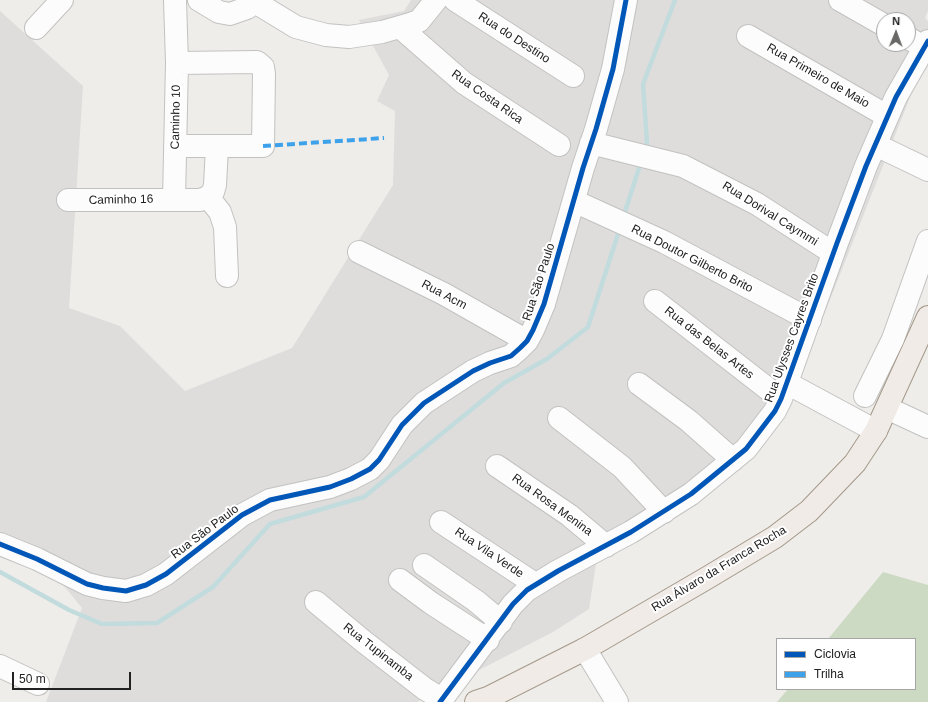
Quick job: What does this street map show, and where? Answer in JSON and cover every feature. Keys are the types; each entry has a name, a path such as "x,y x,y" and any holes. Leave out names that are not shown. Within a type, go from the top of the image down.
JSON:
{"main road":[{"name":"Rua Álvaro da Franca Rocha","path":"485,701 585,648 707,578 776,537 809,511 855,463 876,431 928,317"}],"street":[{"path":"36,28 62,0"},
{"name":"Caminho 10","path":"174,199 177,63 175,0"},
{"path":"198,0 219,12 230,14 247,8 255,1 296,26 326,35 356,36 400,28 419,20 436,0"},
{"name":"Rua do Destino","path":"455,0 573,76"},
{"name":"Rua São Paulo","path":"0,544 37,559 87,584 126,591 146,585 166,574 242,515 270,500 330,487 351,479 370,469 379,460 402,425 424,403 473,371 511,356 527,341 544,304 613,69 626,0"},
{"path":"840,0 876,20"},
{"name":"Rua Costa Rica","path":"400,28 464,83 559,145"},
{"name":"Rua Primeiro de Maio","path":"748,36 887,116"},
{"name":"Rua Ulysses Cayres Brito","path":"488,640 513,604 535,584 606,546 664,512 691,494 746,449 775,411 784,391 833,254 887,116 920,42"},
{"path":"175,146 263,146 264,70 262,64 257,62 177,63"},
{"name":"Rua Dorival Caymmi","path":"591,143 683,166 734,191 833,254"},
{"path":"876,145 928,170"},
{"path":"174,199 200,200 208,197 213,192 215,185 217,147"},
{"path":"208,197 220,212 225,227 227,276"},
{"name":"Caminho 16","path":"68,200 174,199"},
{"name":"Rua Doutor Gilberto Brito","path":"574,201 664,242 810,320"},
{"path":"865,396 893,339 928,241"},
{"name":"Rua Acm","path":"359,252 444,294 527,341"},
{"name":"Rua das Belas Artes","path":"655,301 784,391 876,431"},
{"path":"639,384 689,422 733,460"},
{"path":"887,408 928,427"},
{"path":"559,418 622,467 664,512"},
{"name":"Rua Rosa Menina","path":"497,466 569,515 606,546"},
{"name":"Rua Vila Verde","path":"441,522 535,584"},
{"path":"424,565 476,601 501,622"},
{"path":"400,580 431,603 488,640"},
{"name":"Rua Tupinamba","path":"316,602 363,642 441,701 488,640"},
{"path":"585,648 617,702"},
{"path":"0,666 38,684"}],"shaded area":[{"path":"411,0 928,0 928,11 925,18 928,21 928,52 786,411 598,551 589,609 553,632 417,702 46,702 82,608 60,581 0,552 0,11 83,86 69,308 120,326 185,391 292,348 393,185 395,111 377,101 389,75 359,20 404,11"}],"green space":[{"path":"883,572 928,585 928,702 777,702 787,690 916,690 916,638 829,638"}],"waterway":[{"path":"644,151 647,143 643,84 675,0"},
{"path":"623,218 641,162"},
{"path":"0,572 69,610 102,624 157,623 213,587 270,524 364,497 504,383 547,359 588,327 620,228"}],"marked path":[{"path":"263,146 384,138"}],"cycle path":[{"path":"0,544 37,559 87,584 126,591 146,585 166,574 242,515 270,500 330,487 351,479 370,469 379,460 402,425 424,403 473,371 511,356 527,341 544,304 613,69 626,0"},
{"path":"440,702 513,604 527,590 558,571 631,532 691,494 746,449 775,411 781,399 866,166 896,97 928,41"}]}
